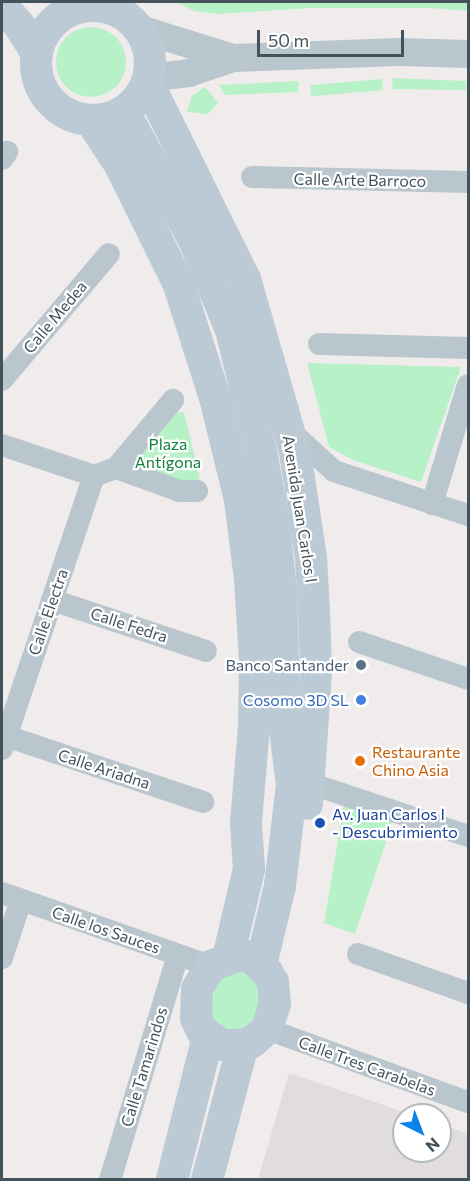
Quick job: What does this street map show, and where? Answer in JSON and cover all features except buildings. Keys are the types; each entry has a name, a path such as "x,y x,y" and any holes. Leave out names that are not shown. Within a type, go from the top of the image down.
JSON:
{"main road":[{"path":"99,4 126,16 140,29 149,50 148,81 134,104 124,112 104,120 91,121 69,115 51,102 39,81 37,54 49,10 99,4"},
{"path":"2,6 19,25 37,54"},
{"name":"Avenida Juan Carlos I","path":"148,81 245,279 288,428 302,499 310,558 316,672 304,832 280,886"},
{"name":"Avenida Juan Carlos I","path":"124,112 194,240 231,330 274,524 281,589 285,729 292,785 280,886 261,964"},
{"name":"Avenida Juan Carlos I","path":"91,121 120,165 179,285 215,398 240,500 250,579 255,660 254,727 246,823 249,869"},
{"name":"Avenida Juan Carlos I","path":"219,962 249,869 285,729"},
{"path":"207,1179 255,1037 275,1004 273,982 261,964 251,957 239,955 219,962 197,990 196,1018 208,1037 222,1045 255,1037"},
{"path":"171,1176 208,1037"}],"street":[{"path":"140,29 232,58"},
{"path":"148,81 189,73 232,58 399,52 468,54"},
{"path":"163,112 165,97 173,84 189,73"},
{"name":"Calle Arte Barroco","path":"252,177 468,182"},
{"name":"Calle Medea","path":"2,380 109,254"},
{"path":"318,344 468,348"},
{"path":"432,504 468,385"},
{"path":"2,445 94,476 116,468 173,400"},
{"path":"288,428 334,471 468,515"},
{"path":"116,468 180,491 197,491"},
{"path":"302,499 315,481 334,471"},
{"name":"Calle Electra","path":"4,742 94,476"},
{"name":"Calle Fedra","path":"52,600 206,651"},
{"path":"359,642 468,679"},
{"name":"Calle Ariadna","path":"4,742 203,802"},
{"path":"309,783 468,836"},
{"path":"2,958 11,897"},
{"name":"Calle los Sauces","path":"11,897 178,955 219,962"},
{"path":"358,954 468,993"},
{"name":"Calle Tamarindos","path":"110,1179 178,955"},
{"name":"Calle Tres Carabelas","path":"255,1037 468,1102"}],"shaded area":[{"path":"289,1073 392,1108 392,1163 452,1163 452,1128 468,1134 468,1179 258,1179"}],"green space":[{"path":"176,2 468,2 468,11 431,8 310,8 218,14 194,11"},
{"path":"98,27 111,33 120,42 124,48 126,62 124,76 116,87 105,95 84,97 66,87 58,76 56,55 66,37 77,29"},
{"path":"393,78 466,81 466,90 392,89"},
{"path":"382,79 383,90 311,96 310,85"},
{"path":"299,81 298,92 225,95 219,85"},
{"path":"205,87 218,103 208,114 187,112 192,96"},
{"path":"307,363 461,367 421,482 353,460 329,447"},
{"name":"Plaza Antígona","path":"184,412 200,479 181,484 134,464 170,413"},
{"path":"344,804 393,821 355,934 324,923"},
{"path":"235,971 245,972 259,984 259,1008 248,1029 224,1031 211,1017 212,999 218,983 225,975"}],"place":[{"name":"Banco Santander","path":"361,665"},
{"name":"Cosomo 3D SL","path":"361,700"},
{"name":"Restaurante Chino Asia","path":"360,761"},
{"name":"Av. Juan Carlos I - Descubrimiento","path":"320,823"}]}
